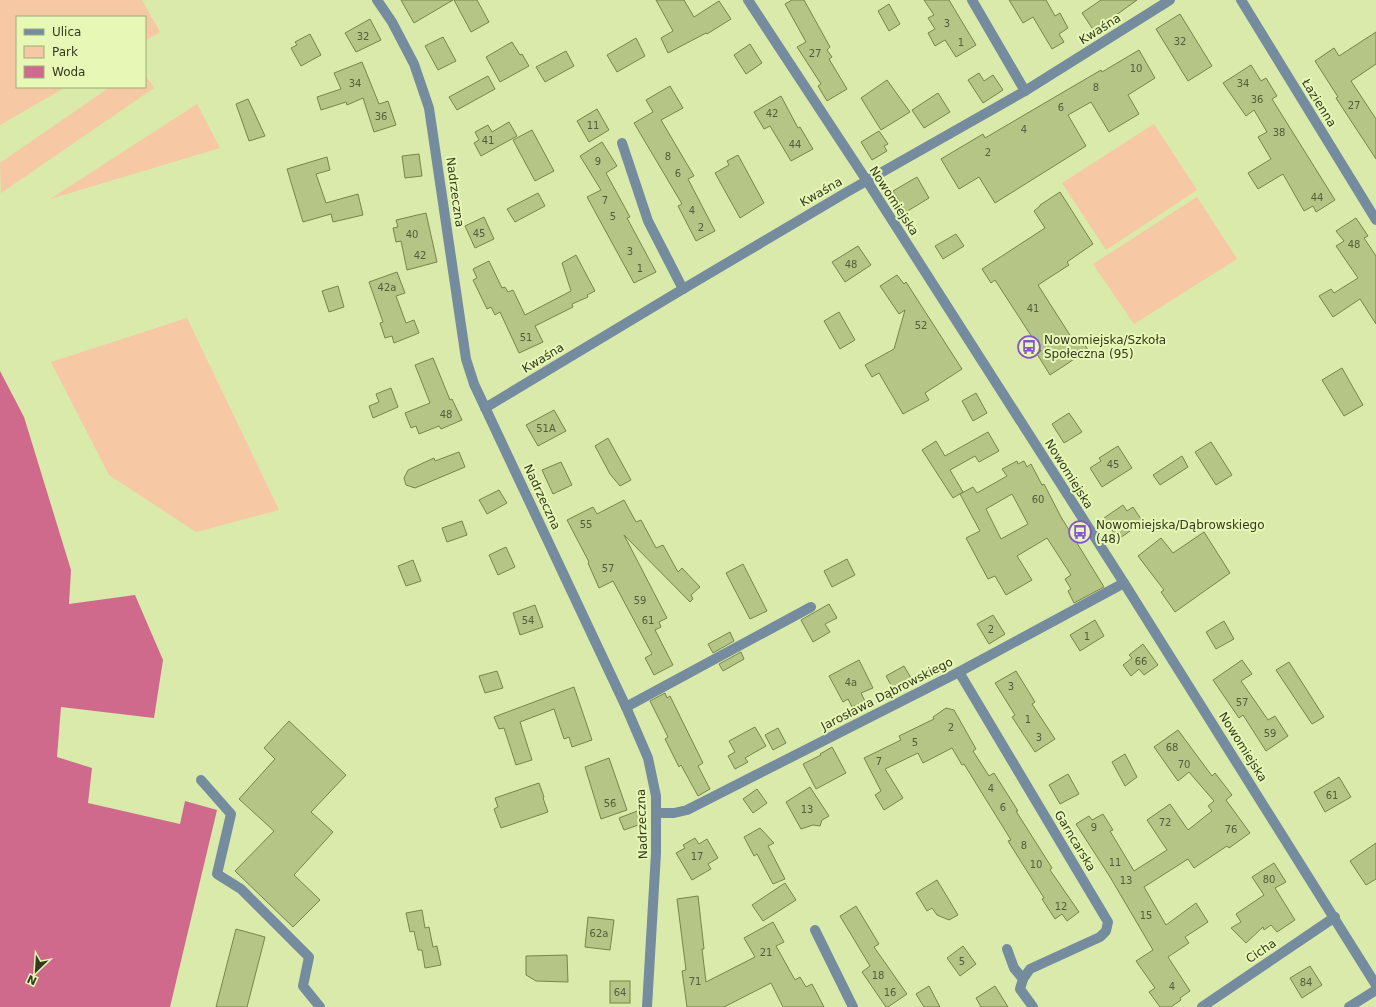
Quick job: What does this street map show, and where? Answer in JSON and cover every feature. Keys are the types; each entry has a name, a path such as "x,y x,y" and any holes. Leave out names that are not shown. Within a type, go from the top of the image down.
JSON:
{"street":[{"name":"Nadrzeczna","path":"377,0 392,22 414,64 430,108 466,359 474,384 626,707 648,758 656,796 657,813 647,1007"},
{"name":"Nowomiejska","path":"748,0 867,181 1124,583 1335,917 1376,985"},
{"path":"972,0 1025,91"},
{"name":"Kwaśna","path":"485,408 683,289 867,181 1025,91 1170,0"},
{"name":"Łazienna","path":"1241,0 1376,220"},
{"path":"622,143 648,221 683,289"},
{"name":"Jarosława Dąbrowskiego","path":"657,813 674,813 687,810 959,672 1124,583"},
{"path":"626,707 811,607"},
{"name":"Garncarska","path":"959,672 1108,922 1106,930 1100,937 1030,969 1023,979"},
{"path":"201,780 231,814 217,874 241,888 309,957 303,986 320,1007"},
{"name":"Cicha","path":"1202,1007 1335,917"},
{"path":"815,930 853,1007"},
{"path":"1007,949 1014,968 1023,979 1020,989 1033,1007"},
{"path":"1349,1007 1376,990"}],"green space":[{"path":"0,0 142,0 160,32 146,40 146,16 16,16 16,88 64,88 0,125"},
{"path":"146,76 154,88 1,193 0,163 109,88 146,88"},
{"path":"197,104 220,148 50,199"},
{"path":"1154,124 1197,190 1106,250 1062,183"},
{"path":"1197,197 1237,259 1134,324 1093,264"},
{"path":"187,318 279,510 196,532 109,475 51,362"}],"water":[{"path":"0,371 24,417 71,570 69,604 135,595 163,660 154,718 61,707 57,757 92,768 88,803 180,824 185,801 217,810 170,1007 0,1007"}],"building":[{"path":"401,0 453,0 414,23"},
{"path":"454,0 477,0 489,22 471,32"},
{"path":"656,0 684,0 694,17 719,1 731,19 707,34 706,33 668,53 661,38 673,31"},
{"path":"792,0 804,0 830,47 827,50 832,57 829,59 847,89 827,101 818,86 821,84 797,47 806,42 785,4"},
{"path":"924,0 949,0 976,45 956,57 945,40 935,46 928,33 935,29 928,18 934,15"},
{"path":"1009,0 1046,0 1055,16 1060,13 1068,28 1059,34 1064,42 1052,49 1033,17 1023,23"},
{"path":"1101,0 1137,0 1094,31 1082,13"},
{"path":"889,4 900,24 889,31 878,11"},
{"path":"1180,14 1212,66 1188,81 1156,29"},
{"path":"370,19 381,40 356,52 345,33"},
{"path":"1376,32 1376,64 1351,81 1376,119 1376,159 1336,98 1338,97 1315,61 1334,48 1339,56"},
{"path":"310,34 321,55 301,66 291,48 297,45 295,42"},
{"path":"443,37 456,61 438,70 425,46"},
{"path":"636,38 645,56 617,72 607,55"},
{"path":"512,42 520,55 522,54 529,66 500,82 486,57"},
{"path":"750,44 762,63 746,74 734,55"},
{"path":"1139,50 1155,78 1128,95 1139,114 1109,132 1091,102 1068,115 1086,146 995,203 979,177 959,189 941,159 983,134 985,138 1101,70 1102,72"},
{"path":"566,51 574,66 545,82 536,67"},
{"path":"362,62 379,104 388,101 396,125 374,132 363,98 347,105 346,102 321,110 317,97 341,89 334,73"},
{"path":"1251,65 1261,81 1266,78 1277,96 1272,99 1335,200 1316,212 1313,206 1304,211 1283,174 1258,189 1248,173 1271,159 1258,137 1267,132 1254,110 1246,116 1223,83"},
{"path":"979,73 984,81 993,75 1003,90 983,103 968,80"},
{"path":"488,76 495,89 457,110 449,97"},
{"path":"887,80 910,112 881,130 861,98"},
{"path":"670,86 683,108 661,120 694,176 688,179 715,231 696,241 678,206 682,204 634,123 653,112 646,100"},
{"path":"938,93 950,112 924,128 912,110"},
{"path":"781,96 798,128 800,127 813,149 791,161 770,126 764,129 754,112"},
{"path":"248,99 265,136 249,141 236,104"},
{"path":"597,109 609,130 589,142 577,121"},
{"path":"509,122 517,136 481,156 474,143 479,140 475,132 488,125 492,132"},
{"path":"532,130 554,171 535,181 513,140"},
{"path":"879,131 888,144 884,146 887,151 872,160 861,142"},
{"path":"602,142 617,166 606,173 630,217 627,218 656,272 634,283 587,197 601,190 580,156"},
{"path":"419,154 422,176 405,178 402,156"},
{"path":"738,155 764,203 740,218 715,173 729,165 727,161"},
{"path":"327,157 330,170 316,174 326,203 358,194 363,215 333,222 331,214 303,222 287,169"},
{"path":"917,177 929,198 906,212 893,191"},
{"path":"1060,192 1093,244 1067,262 1069,265 1038,285 1073,340 1079,336 1088,350 1050,375 1037,354 1041,351 995,280 991,283 982,269 1045,228 1034,211 1040,205"},
{"path":"538,193 545,206 515,222 507,209"},
{"path":"426,213 437,262 407,270 401,241 396,242 393,228 398,227 396,220"},
{"path":"484,217 494,239 475,248 465,226"},
{"path":"1356,218 1368,236 1364,238 1376,256 1376,324 1360,299 1333,317 1319,296 1331,289 1334,293 1358,278 1336,246 1344,241 1336,231"},
{"path":"956,234 964,246 943,259 935,246"},
{"path":"858,246 871,265 845,282 832,262"},
{"path":"576,255 595,291 587,295 588,297 572,304 573,307 535,326 543,342 519,353 500,312 495,315 491,307 487,309 473,280 477,278 473,269 489,261 502,288 505,287 508,292 513,290 525,315 571,291 562,263"},
{"path":"397,272 405,293 396,296 406,323 414,320 419,333 394,343 392,336 385,338 380,323 383,322 369,282"},
{"path":"897,275 904,284 906,282 962,369 925,393 929,400 903,414 879,373 872,377 865,365 894,349 905,310 899,314 880,286"},
{"path":"338,286 344,307 329,312 322,291"},
{"path":"839,312 855,340 840,349 824,321"},
{"path":"433,358 450,400 452,399 462,420 441,429 439,426 419,434 416,426 411,428 405,413 430,403 415,365"},
{"path":"1342,368 1363,405 1344,416 1322,380"},
{"path":"391,388 398,407 373,418 369,406 379,402 376,394"},
{"path":"976,393 987,413 973,421 962,401"},
{"path":"554,410 566,431 538,446 526,425"},
{"path":"1069,413 1082,432 1064,443 1052,424"},
{"path":"988,432 999,451 979,462 975,456 950,470 963,492 953,498 922,450 936,441 945,456"},
{"path":"608,438 631,480 620,486 610,474 595,446"},
{"path":"1211,442 1232,475 1216,485 1195,452"},
{"path":"1118,446 1132,468 1102,487 1090,468 1101,461 1099,458"},
{"path":"459,452 465,467 415,488 406,485 404,478 408,470 434,458 435,461"},
{"path":"1182,456 1188,467 1160,485 1153,475"},
{"path":"1017,461 1018,464 1024,461 1027,467 1031,464 1042,485 1044,484 1061,517 1104,587 1074,603 1068,591 1071,589 1065,579 1071,575 1047,538 1017,556 1032,580 1006,595 995,576 988,579 966,538 980,531 960,494 973,487 977,493 1007,476 1002,469","holes":["1012,494 1028,524 1001,539 986,509"]},
{"path":"561,462 572,485 553,494 542,470"},
{"path":"499,490 507,503 487,514 479,500"},
{"path":"624,500 636,522 641,520 656,548 663,545 678,572 682,568 700,587 691,595 693,599 690,602 624,535 667,618 659,622 661,627 655,630 673,665 654,675 645,658 652,654 613,581 599,588 588,563 589,562 567,520 593,507 597,514"},
{"path":"1123,505 1127,511 1133,507 1143,522 1120,538 1116,532 1114,533 1104,518"},
{"path":"462,521 467,535 447,542 442,528"},
{"path":"1204,532 1230,573 1175,612 1161,592 1164,590 1138,556 1161,538 1173,553"},
{"path":"506,547 515,567 498,575 489,555"},
{"path":"847,559 855,575 832,587 824,571"},
{"path":"413,560 421,581 406,586 398,566"},
{"path":"743,564 767,611 750,619 726,573"},
{"path":"829,604 837,618 825,624 830,632 813,642 801,620"},
{"path":"535,605 543,627 520,635 513,613"},
{"path":"993,615 1005,634 989,644 977,624"},
{"path":"1095,620 1104,636 1080,651 1070,635"},
{"path":"1224,621 1234,639 1216,649 1206,632"},
{"path":"730,632 734,641 713,653 708,644"},
{"path":"1143,644 1158,665 1144,675 1139,669 1131,676 1123,665 1132,658 1129,655"},
{"path":"741,652 744,659 723,671 719,664"},
{"path":"859,660 873,688 861,693 865,701 852,707 848,699 843,702 829,676"},
{"path":"1242,660 1252,674 1241,681 1268,720 1275,716 1288,736 1266,751 1243,715 1239,718 1213,680"},
{"path":"1289,662 1324,717 1312,724 1276,670"},
{"path":"904,666 914,683 896,694 886,676"},
{"path":"497,671 503,688 485,693 479,676"},
{"path":"1016,671 1035,702 1032,704 1055,739 1035,752 1012,717 1015,715 995,683"},
{"path":"574,687 592,740 572,747 569,737 564,739 554,709 520,722 532,760 516,765 504,728 499,729 494,717"},
{"path":"665,693 667,698 670,696 703,763 698,766 710,789 698,796 681,765 679,767 665,739 668,737 650,701"},
{"path":"946,708 954,710 976,749 973,751 989,776 994,773 1052,868 1050,870 1079,912 1067,921 1062,914 1055,919 1042,899 1044,898 1008,841 1011,840 964,764 962,765 952,748 923,763 918,753 885,769 903,798 884,810 875,795 881,791 864,758 901,740 899,736 934,719 933,717"},
{"path":"289,721 346,775 311,812 333,832 294,875 320,900 293,927 235,871 274,831 239,799 275,759 264,748"},
{"path":"755,727 766,746 745,758 748,762 735,769 728,756 735,752 729,741"},
{"path":"778,728 786,743 773,750 765,735"},
{"path":"1178,730 1212,776 1215,773 1232,795 1226,800 1250,833 1229,848 1227,846 1194,868 1188,859 1144,887 1166,925 1196,903 1208,922 1185,937 1189,943 1168,957 1190,991 1171,1007 1160,1007 1149,992 1155,988 1136,961 1153,950 1110,877 1076,824 1089,816 1092,820 1103,814 1113,830 1110,831 1134,871 1167,850 1147,820 1170,804 1188,830 1212,811 1208,806 1214,801 1189,772 1178,781 1154,747"},
{"path":"832,747 846,773 816,789 803,764 821,755 820,754"},
{"path":"1125,754 1137,777 1125,786 1112,762"},
{"path":"609,758 627,810 601,819 585,767"},
{"path":"1068,774 1079,794 1060,804 1049,785"},
{"path":"1339,777 1351,797 1325,812 1314,792"},
{"path":"539,783 548,812 501,828 494,809 498,807 495,798"},
{"path":"810,787 829,816 822,820 820,826 813,825 801,829 786,802"},
{"path":"757,789 767,803 753,813 743,799"},
{"path":"640,810 644,823 624,830 619,818"},
{"path":"760,828 774,843 768,846 785,879 773,884 757,854 754,856 744,837"},
{"path":"695,838 699,844 707,839 718,858 708,864 711,869 692,880 676,853 685,848 683,845"},
{"path":"1376,843 1376,879 1366,885 1350,861"},
{"path":"1274,863 1286,882 1275,888 1295,920 1277,932 1271,925 1264,930 1263,927 1246,943 1231,928 1241,922 1236,914 1264,895 1252,877"},
{"path":"937,880 958,915 949,920 937,915 932,908 927,911 916,893"},
{"path":"785,883 796,900 763,921 752,905"},
{"path":"698,896 706,982 755,957 744,938 773,922 784,942 776,946 795,980 800,977 806,987 812,984 824,1007 783,1007 771,983 724,1007 687,1007 682,971 686,970 677,899"},
{"path":"856,906 879,944 874,947 907,994 888,1007 886,1007 862,972 870,966 840,916"},
{"path":"422,910 425,928 429,927 433,947 437,946 441,965 425,968 422,950 418,950 414,931 410,932 406,913"},
{"path":"588,917 614,920 610,950 585,947"},
{"path":"236,929 265,937 247,1007 216,1007"},
{"path":"963,946 976,964 960,976 947,958"},
{"path":"567,955 568,982 536,981 526,975 526,956"},
{"path":"1310,966 1322,985 1302,998 1290,978"},
{"path":"610,981 630,981 630,1003 610,1003"},
{"path":"929,986 940,1007 924,1007 916,994"},
{"path":"995,986 1008,1007 981,1007 976,998"}],"place":[{"name":"Nowomiejska/Szkoła Społeczna (95)","path":"1029,347"},
{"name":"Nowomiejska/Dąbrowskiego (48)","path":"1080,532"}]}
